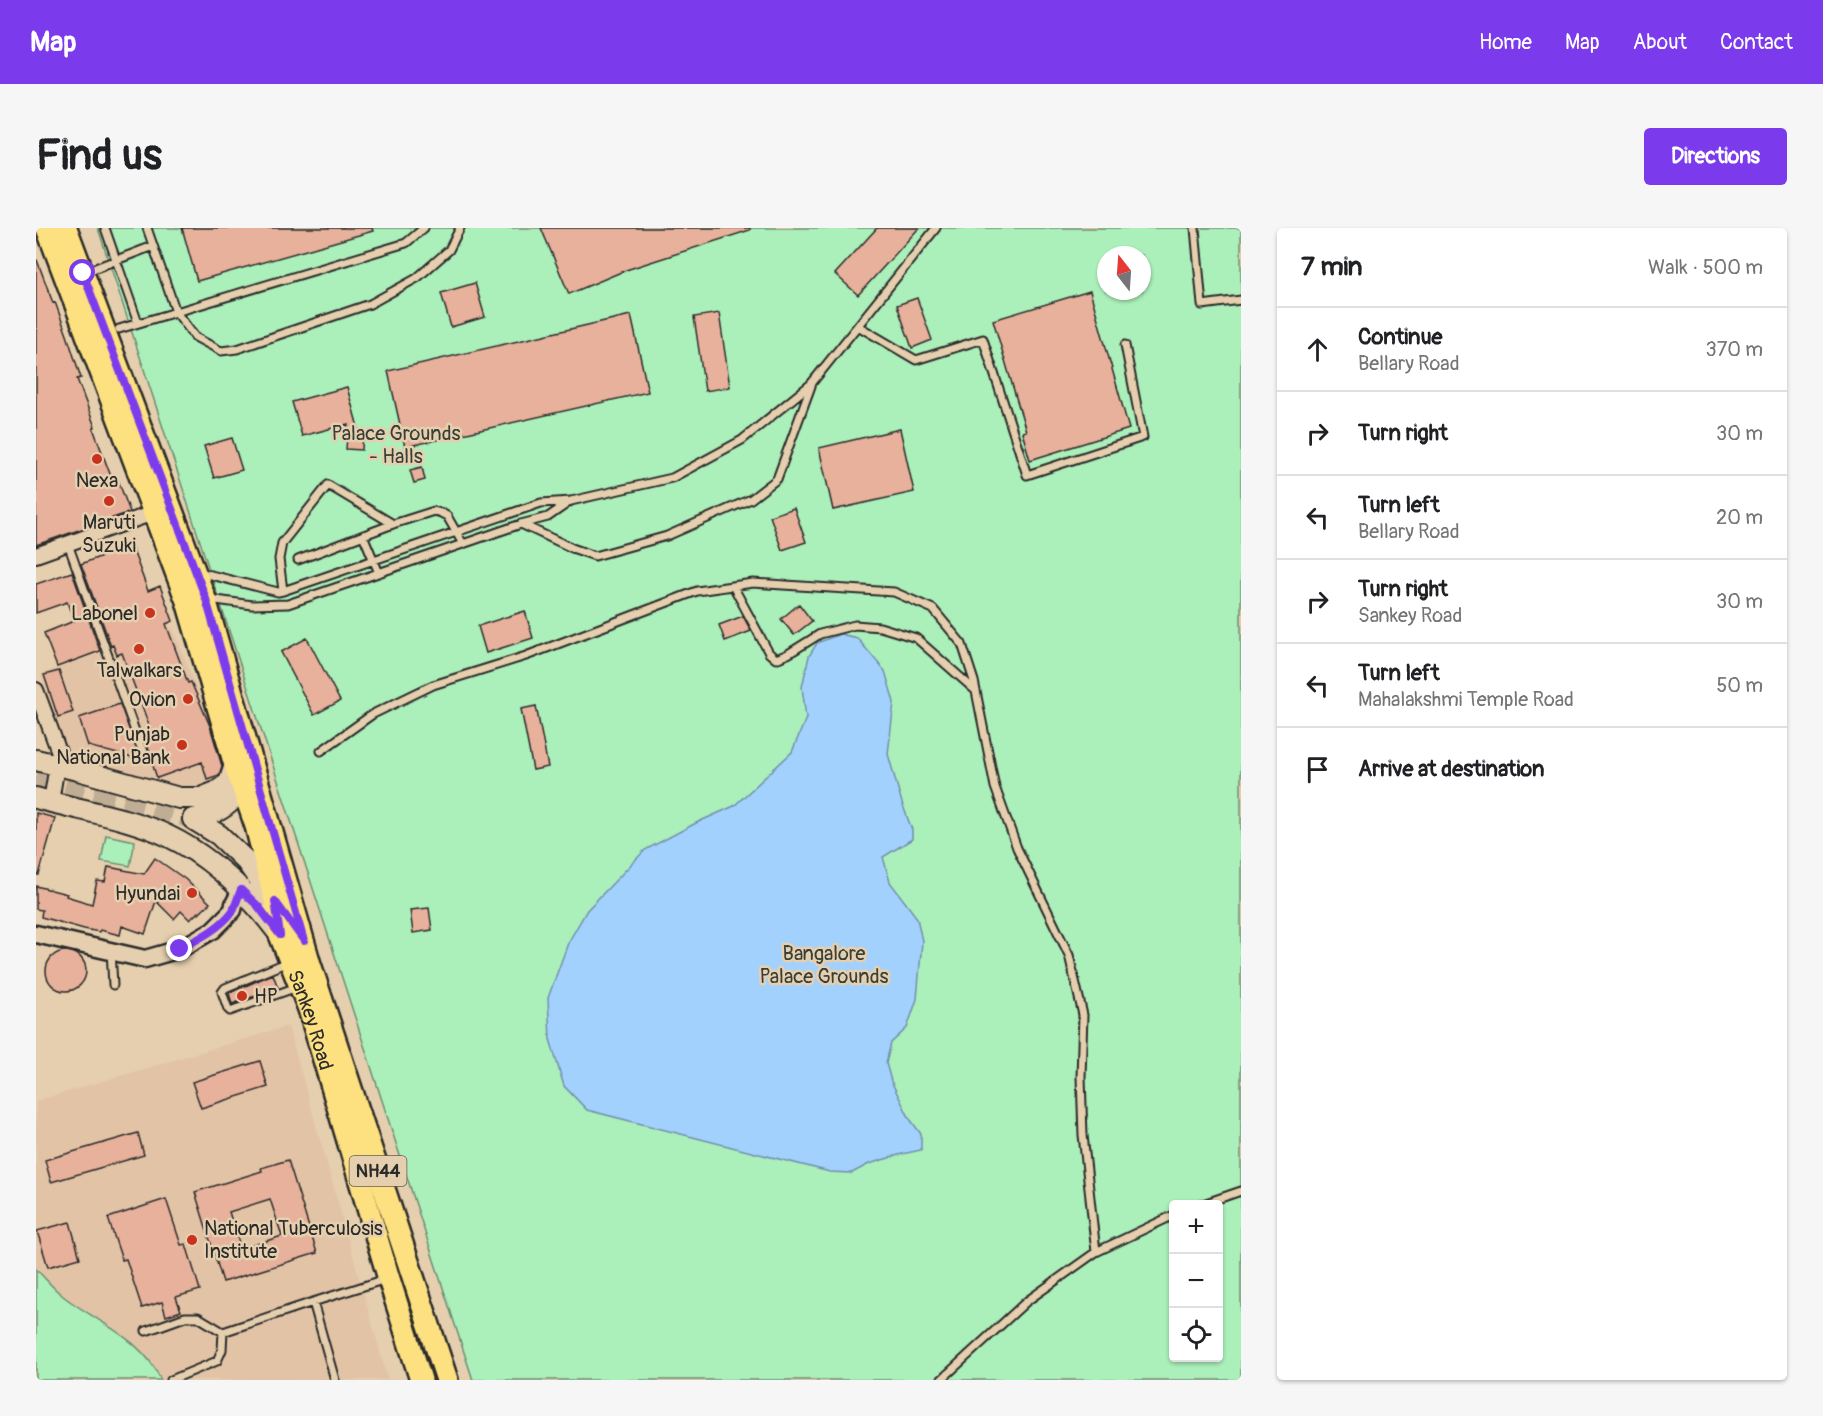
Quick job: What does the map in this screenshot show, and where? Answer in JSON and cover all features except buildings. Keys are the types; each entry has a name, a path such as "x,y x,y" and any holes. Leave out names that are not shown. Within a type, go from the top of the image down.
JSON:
{"main road":[{"path":"47,228 187,601 256,826 275,901 280,935"},
{"path":"66,228 206,599 301,955"},
{"path":"36,760 179,798 201,798 216,792 238,773"},
{"path":"238,773 233,799 203,818 193,819 219,835 246,861 275,901 301,955"},
{"name":"Sankey Road","path":"44,800 140,825 167,835 187,846 220,869 258,906 280,935 301,955 447,1380"},
{"name":"Sankey Road","path":"301,955 300,986 309,1009 421,1380"}],"street":[{"path":"36,555 153,513"},
{"path":"36,690 59,752 57,765 44,800"},
{"path":"36,934 145,960 180,949 213,930 233,910 241,890"}],"lane":[{"path":"105,228 138,322"},
{"path":"147,228 176,312 195,337 221,351 237,349 370,304 417,278 449,250 460,228"},
{"path":"119,329 406,243 424,228"},
{"path":"196,572 278,592 541,503 571,501 672,478 742,440 812,384 936,228"},
{"path":"1195,228 1202,305 1241,300"},
{"path":"83,273 153,246"},
{"path":"858,326 916,360 984,339 1027,475 1143,437 1125,345"},
{"path":"521,524 595,556 667,536 751,499 777,479 812,384"},
{"path":"283,591 279,559 282,543 328,485 393,524"},
{"path":"206,599 252,605 288,604 521,524 548,517 571,501"},
{"path":"298,560 393,524 434,512 447,516 463,544"},
{"path":"363,535 379,573"},
{"path":"68,544 146,757"},
{"path":"321,751 373,714 433,685 526,656 697,591 753,583 894,592 933,609 962,644 976,692 995,787 1017,848 1069,955 1083,1015 1081,1077 1083,1135 1096,1252"},
{"path":"733,586 769,653 776,659 820,634 855,625 880,627 916,638 976,692"},
{"path":"111,951 113,985"},
{"path":"300,986 230,1011 222,992 225,988 301,955"},
{"path":"1215,1200 1241,1191"},
{"path":"941,1380 1027,1302 1096,1252 1169,1217"},
{"path":"146,1331 185,1317 198,1317 223,1332 389,1278"},
{"path":"313,1302 335,1380"},
{"path":"171,1380 218,1361 222,1350 223,1332"}],"shaded area":[{"path":"172,627 222,751 228,777 196,791 67,754 41,674"},
{"name":"National Tuberculosis Institute","path":"288,1026 388,1380 36,1380 36,1101"}],"green space":[{"name":"Bangalore Palace Grounds","path":"98,228 1241,228 1241,1380 473,1380"},
{"path":"106,835 135,841 130,866 101,861"},
{"path":"36,1269 63,1296 131,1342 153,1365 161,1380 36,1380"}],"water":[{"path":"840,634 857,638 885,671 894,702 888,754 912,830 912,839 883,857 890,882 917,918 922,941 917,999 907,1028 891,1043 886,1063 891,1081 910,1119 921,1134 921,1150 869,1164 852,1173 830,1172 587,1110 564,1086 550,1039 548,998 568,943 587,910 645,850 734,806 792,752 806,718 802,687 809,656 817,643"}],"tunnel":[{"path":"36,778 193,819"}],"place":[{"name":"Nexa","path":"97,459"},
{"name":"Maruti Suzuki","path":"109,501"},
{"name":"Labonel","path":"150,613"},
{"name":"Talwalkars","path":"139,649"},
{"name":"Ovion","path":"188,699"},
{"name":"Punjab National Bank","path":"182,745"},
{"name":"Hyundai","path":"192,893"},
{"name":"HP","path":"242,996"},
{"name":"National Tuberculosis Institute","path":"192,1240"}],"route":[{"path":"83,273 206,599 304,941 275,901 280,935 258,906 241,890 233,910 213,930 180,949"}],"park label":[{"name":"Palace Grounds - Halls","path":"396,444"}]}
